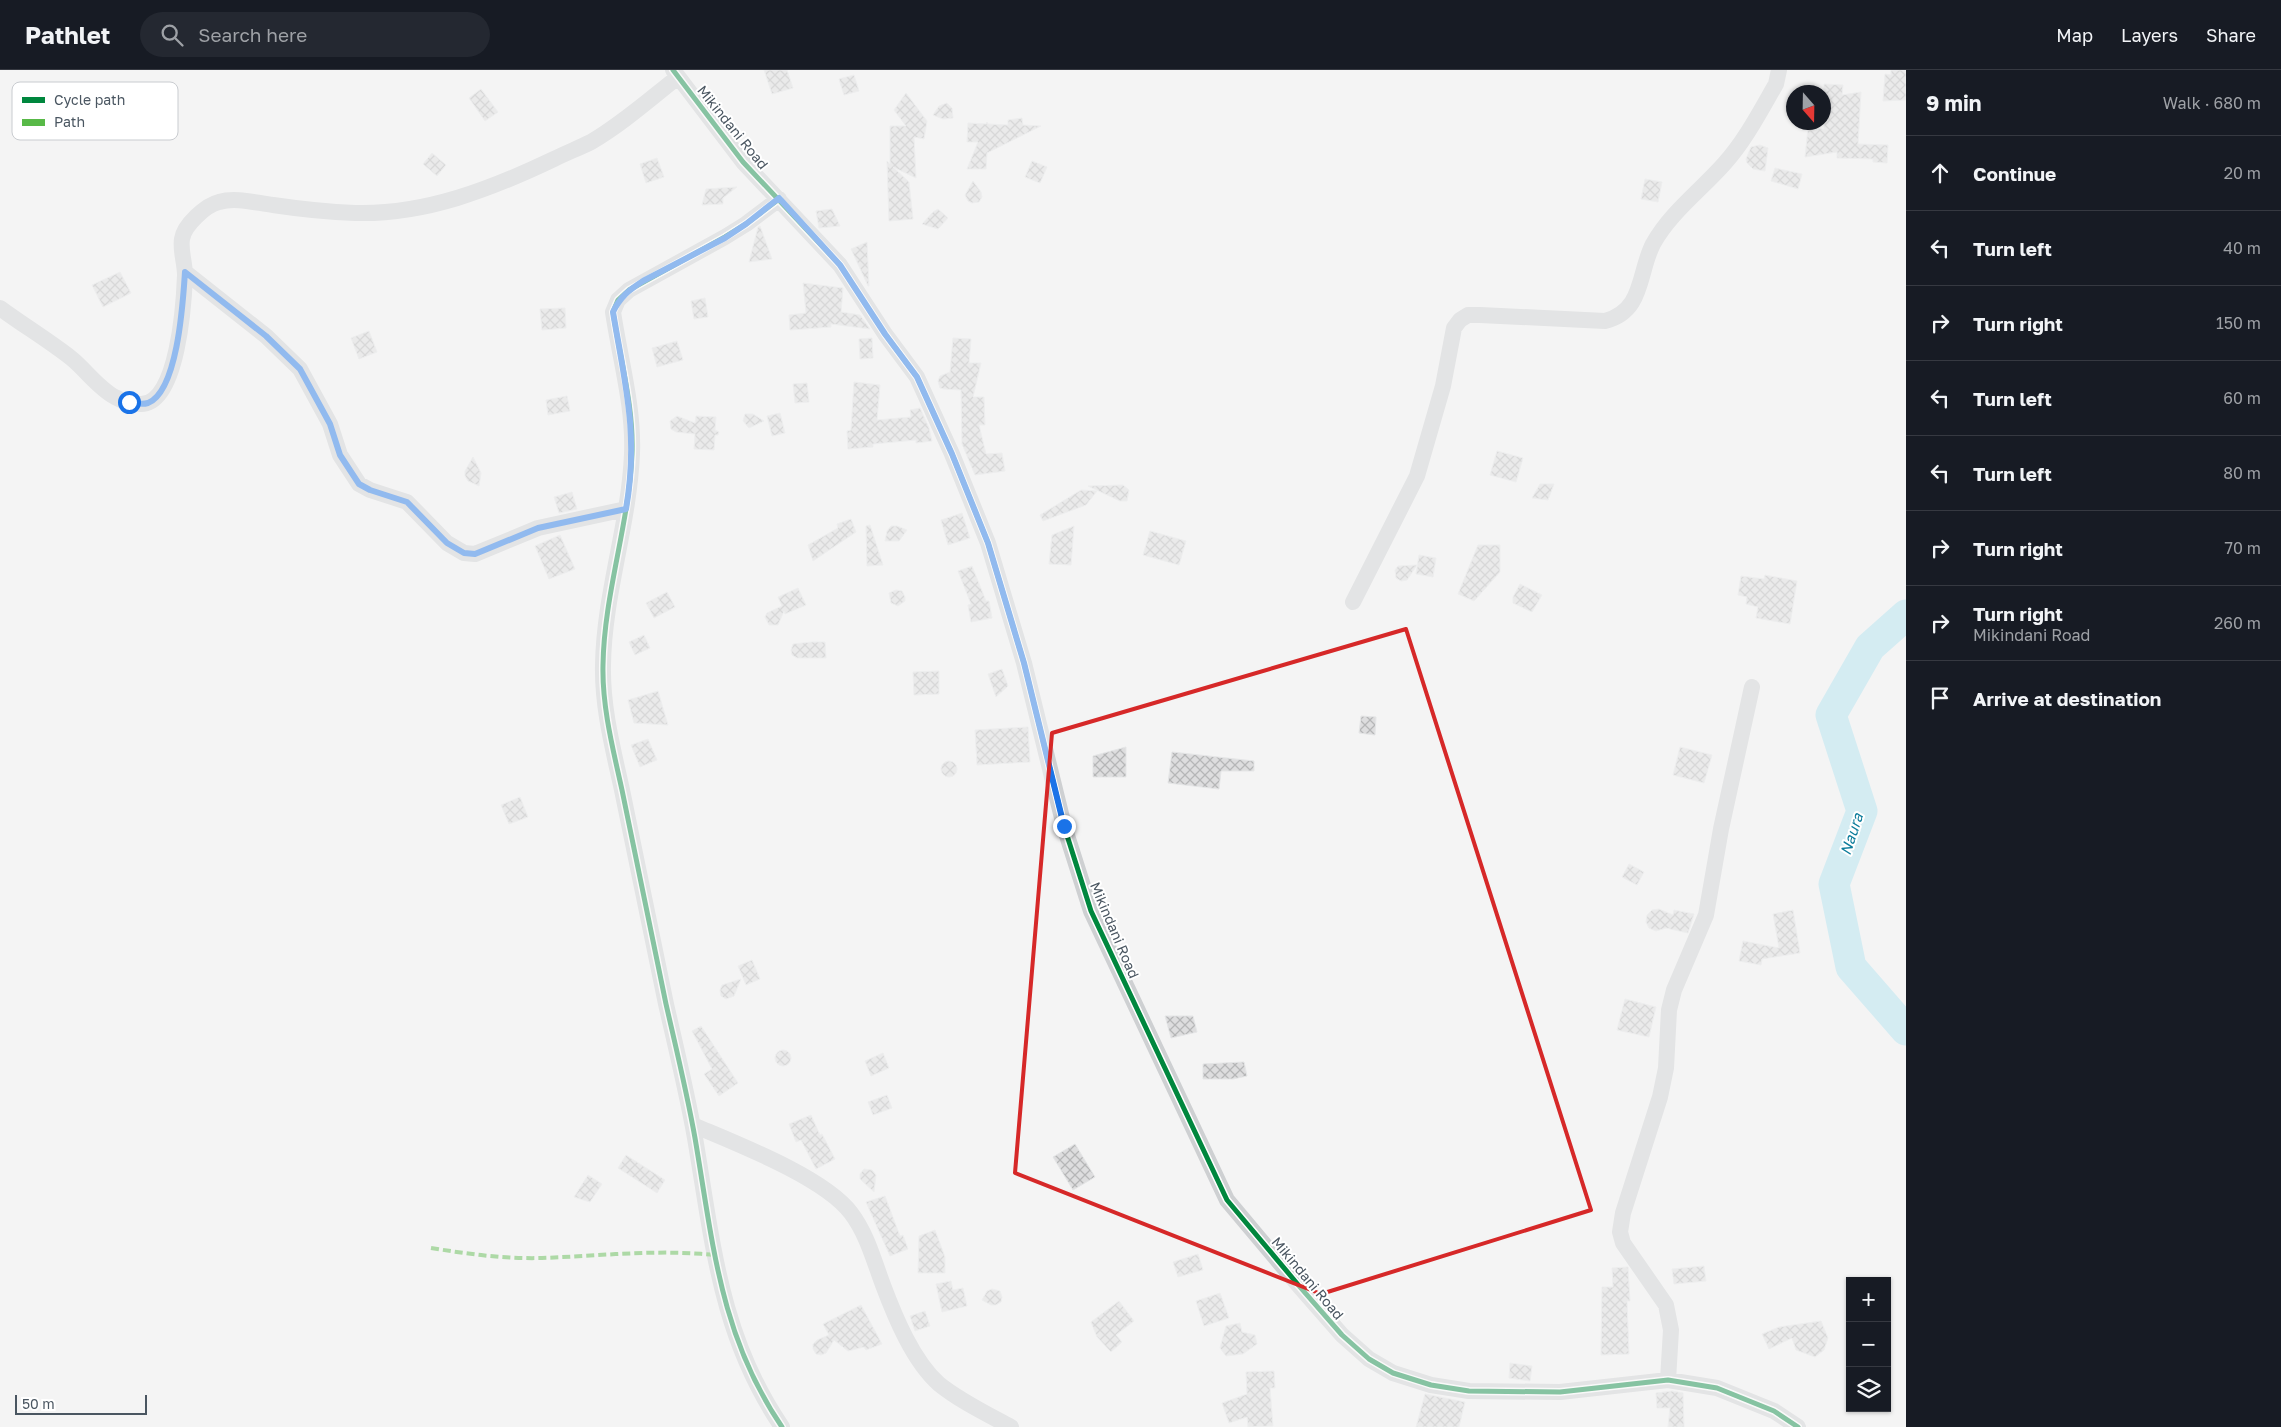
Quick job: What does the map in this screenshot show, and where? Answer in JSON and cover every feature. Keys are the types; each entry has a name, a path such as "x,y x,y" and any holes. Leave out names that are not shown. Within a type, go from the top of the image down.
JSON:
{"street":[{"path":"1353,602 1416,476 1443,386 1451,354 1454,328 1460,320 1468,315 1474,315 1605,321 1617,318 1625,313 1638,292 1653,245 1690,199 1726,163 1776,84 1779,70"},
{"path":"0,308 72,359 112,396 141,404 150,402 159,394 174,361 183,302 185,272 182,238 193,220 218,202 238,200 306,210 356,213 409,209 458,199 508,180 591,141 675,73"},
{"name":"Mikindani Road","path":"675,73 743,162 779,198 840,265 885,334 917,377 952,454 988,543 1024,663 1064,826 1091,911 1227,1200 1342,1335 1370,1359 1393,1373 1431,1385 1469,1390 1560,1392 1668,1380 1717,1388 1774,1411 1798,1427"},
{"path":"779,198 746,224 629,290 618,300 613,312 628,396 632,434 630,485 603,664 606,706 645,907 693,1125 702,1194 726,1309 734,1336 761,1396 782,1427"},
{"path":"185,272 266,336 300,369 330,424 340,455 359,484 370,490 407,502 447,543 464,553 475,554 538,528 626,509"},
{"path":"1668,1380 1671,1330 1666,1305 1629,1253 1620,1232 1623,1213 1660,1097 1666,1068 1668,1010 1674,990 1706,915 1721,828 1752,687"},
{"path":"693,1125 800,1175 834,1195 851,1212 863,1231 891,1305 905,1336 922,1363 938,1383 973,1407 1011,1427"}],"highlighted area":[{"path":"1406,629 1591,1210 1321,1294 1015,1173 1052,733"}],"building":[{"path":"764,70 787,70 793,88 772,94"},
{"path":"1891,70 1906,70 1906,100 1883,101 1885,74 1891,75"},
{"path":"854,75 859,91 844,95 839,79"},
{"path":"1824,84 1843,85 1842,95 1861,92 1858,144 1888,145 1887,163 1873,162 1873,159 1837,158 1837,152 1805,157 1808,130 1831,130 1831,85"},
{"path":"481,89 498,112 485,121 469,98"},
{"path":"906,93 927,121 924,139 914,137 916,178 893,167 909,182 913,219 889,221 887,161 890,164 890,126 906,126 894,110"},
{"path":"947,103 952,108 953,118 943,119 933,115 939,106"},
{"path":"1022,118 1023,125 1041,126 987,153 986,169 967,169 978,142 967,142 968,123 986,124 987,122 988,124 1008,125 1008,120"},
{"path":"1760,145 1768,148 1765,171 1753,169 1746,159 1751,147"},
{"path":"432,153 446,165 437,176 423,164"},
{"path":"657,158 664,177 646,183 640,164"},
{"path":"1032,161 1047,167 1040,183 1025,177"},
{"path":"1775,168 1802,174 1798,189 1771,181"},
{"path":"1645,179 1662,182 1658,202 1641,199"},
{"path":"973,181 981,192 982,197 979,202 972,203 968,201 965,195"},
{"path":"737,187 723,198 723,204 702,205 706,189"},
{"path":"832,209 840,226 819,228 816,211"},
{"path":"938,209 948,218 938,229 922,224 933,212"},
{"path":"760,226 772,259 749,262 758,227"},
{"path":"867,242 869,286 851,249"},
{"path":"120,272 131,293 103,307 92,285"},
{"path":"803,283 843,288 841,312 860,315 870,329 831,324 831,327 790,330 789,315 806,313"},
{"path":"705,298 708,317 694,319 691,301"},
{"path":"565,308 566,328 542,330 540,309"},
{"path":"369,331 377,352 359,359 351,338"},
{"path":"872,338 873,358 860,359 859,339"},
{"path":"953,338 971,339 969,363 981,363 973,397 984,397 985,425 979,425 986,454 1002,453 1005,471 975,475 962,444 961,390 940,388 938,381 940,376 950,372"},
{"path":"677,341 683,360 657,367 652,348"},
{"path":"854,382 880,385 877,420 911,417 910,410 920,408 929,428 932,441 916,443 916,440 873,444 873,447 848,449 847,431 851,430"},
{"path":"807,383 809,402 795,403 793,384"},
{"path":"567,396 570,411 548,415 546,400"},
{"path":"780,413 785,433 772,436 767,416"},
{"path":"745,414 753,414 764,421 749,428 743,421"},
{"path":"677,416 695,423 696,416 716,417 715,430 719,432 718,435 715,435 714,450 694,449 695,434 676,432 671,429 670,421"},
{"path":"1497,451 1523,458 1516,482 1490,475"},
{"path":"473,457 481,473 479,486 468,481 465,476 465,471"},
{"path":"1540,484 1554,484 1548,500 1532,498"},
{"path":"1123,485 1129,490 1127,501 1120,501 1088,486"},
{"path":"1081,490 1097,491 1086,505 1043,521 1040,515"},
{"path":"572,492 577,509 559,513 554,497"},
{"path":"962,513 970,538 948,545 941,520"},
{"path":"851,519 856,532 813,561 808,545 838,528 837,524"},
{"path":"870,525 883,565 867,566 866,526"},
{"path":"891,526 907,530 899,541 885,541 887,531"},
{"path":"1074,526 1071,565 1049,564 1052,535"},
{"path":"1150,531 1186,541 1179,565 1143,555"},
{"path":"560,535 575,569 549,579 535,546"},
{"path":"1478,545 1500,545 1500,572 1474,601 1458,594"},
{"path":"1419,555 1436,558 1433,577 1416,574"},
{"path":"1417,565 1407,580 1401,581 1396,578 1395,570 1398,566"},
{"path":"972,566 986,601 989,601 992,618 971,622 968,605 971,604 958,571"},
{"path":"1765,575 1797,581 1790,624 1756,618 1758,607 1746,604 1747,597 1738,595 1741,576 1764,579"},
{"path":"1520,584 1542,595 1532,612 1513,603 1513,597"},
{"path":"798,588 806,605 785,614 784,611 778,625 769,625 765,617 767,613 782,606 778,597"},
{"path":"896,590 902,591 905,597 905,601 898,606 891,603 889,593"},
{"path":"667,592 675,607 654,618 646,603"},
{"path":"644,635 650,648 635,655 629,642"},
{"path":"825,642 826,658 797,658 792,655 793,644"},
{"path":"1002,669 1008,686 996,697 988,674"},
{"path":"939,671 939,694 914,695 913,672"},
{"path":"658,691 668,725 634,723 628,700"},
{"path":"1361,716 1376,717 1375,735 1359,733"},
{"path":"1028,727 1030,762 977,765 975,730"},
{"path":"648,739 657,760 640,767 631,745"},
{"path":"1126,747 1126,777 1093,777 1093,756"},
{"path":"1680,747 1712,755 1704,783 1673,775"},
{"path":"1172,752 1254,761 1254,771 1221,771 1219,789 1168,783"},
{"path":"949,761 955,763 957,769 955,775 949,777 943,775 941,769 943,763"},
{"path":"520,797 528,817 509,824 501,805"},
{"path":"1629,864 1644,872 1637,885 1622,877"},
{"path":"1659,909 1673,915 1674,910 1694,914 1688,933 1666,928 1656,931 1649,928 1646,922 1647,915 1652,910"},
{"path":"1793,910 1800,953 1762,959 1761,965 1739,961 1743,941 1779,948 1773,914"},
{"path":"752,960 760,979 746,985 738,966"},
{"path":"741,979 734,996 726,999 721,996 720,990 722,985"},
{"path":"1625,999 1656,1007 1649,1037 1617,1030"},
{"path":"1165,1016 1193,1016 1197,1032 1171,1038"},
{"path":"701,1026 738,1083 719,1096 704,1074 712,1069 692,1031"},
{"path":"783,1050 789,1052 791,1058 789,1064 783,1066 777,1064 775,1058 777,1052"},
{"path":"883,1053 889,1068 871,1076 865,1061"},
{"path":"1244,1062 1247,1076 1233,1079 1203,1079 1203,1064"},
{"path":"887,1095 892,1108 873,1115 868,1102"},
{"path":"811,1115 820,1135 822,1134 835,1159 816,1169 801,1140 796,1142 789,1124"},
{"path":"1075,1144 1095,1177 1073,1190 1053,1157"},
{"path":"626,1155 665,1180 657,1193 618,1168"},
{"path":"864,1169 872,1170 876,1175 874,1192 860,1179 860,1174"},
{"path":"588,1175 602,1184 590,1202 574,1197"},
{"path":"885,1196 900,1236 903,1235 908,1249 890,1256 866,1202"},
{"path":"935,1230 945,1257 945,1273 918,1273 919,1236"},
{"path":"1198,1254 1203,1270 1178,1277 1173,1262"},
{"path":"1704,1266 1706,1281 1674,1284 1672,1269"},
{"path":"1628,1267 1630,1301 1627,1301 1629,1354 1601,1355 1602,1287 1613,1287 1612,1268"},
{"path":"951,1281 953,1290 963,1288 967,1306 942,1312 936,1284"},
{"path":"992,1289 1000,1291 1002,1297 1001,1302 996,1305 991,1305 982,1300 987,1291"},
{"path":"1220,1293 1229,1318 1204,1326 1196,1301"},
{"path":"1119,1301 1134,1321 1116,1335 1122,1342 1111,1352 1097,1337 1091,1322"},
{"path":"861,1305 882,1344 866,1350 864,1347 848,1351 834,1340 826,1353 816,1354 813,1344 817,1340 829,1335 823,1324"},
{"path":"925,1311 930,1326 915,1331 910,1316"},
{"path":"1821,1321 1828,1338 1824,1350 1815,1357 1796,1350 1792,1338 1769,1349 1762,1334 1779,1327"},
{"path":"1240,1323 1242,1332 1255,1335 1257,1344 1243,1354 1226,1356 1220,1348 1226,1326"},
{"path":"1510,1363 1532,1366 1530,1381 1509,1378"},
{"path":"1274,1371 1275,1388 1270,1388 1273,1426 1248,1427 1247,1417 1229,1423 1222,1403 1247,1394 1246,1372"},
{"path":"1672,1391 1683,1393 1684,1427 1668,1427 1670,1408 1657,1408 1656,1393"},
{"path":"1425,1394 1465,1402 1459,1427 1416,1427"}],"waterway":[{"name":"Naura","path":"1906,615 1870,647 1831,715 1862,811 1834,884 1851,967 1906,1030"}],"marked path":[{"path":"431,1248 514,1258 650,1253 714,1255"}],"cycle path":[{"path":"673,70 743,162 840,265 885,334 917,377 952,454 988,543 1024,663 1064,826 1091,911 1227,1200 1342,1335 1369,1359 1393,1373 1431,1385 1469,1391 1560,1392 1668,1380 1717,1388 1774,1411 1798,1427"},
{"path":"779,199 725,237 629,290 618,300 613,312 629,401 632,454 630,481 604,638 603,681 609,728 695,1138 707,1215 722,1288 745,1358 761,1393 782,1427"}],"route":[{"path":"129,402 141,404 150,402 159,394 166,382 174,361 183,302 185,272 266,336 300,369 317,397 330,424 340,455 359,484 370,490 407,502 447,543 464,553 475,554 538,528 626,509 633,452 628,396 613,312 618,300 643,281 725,238 779,198 840,265 885,334 917,377 952,454 988,543 1024,663 1064,826"}]}
